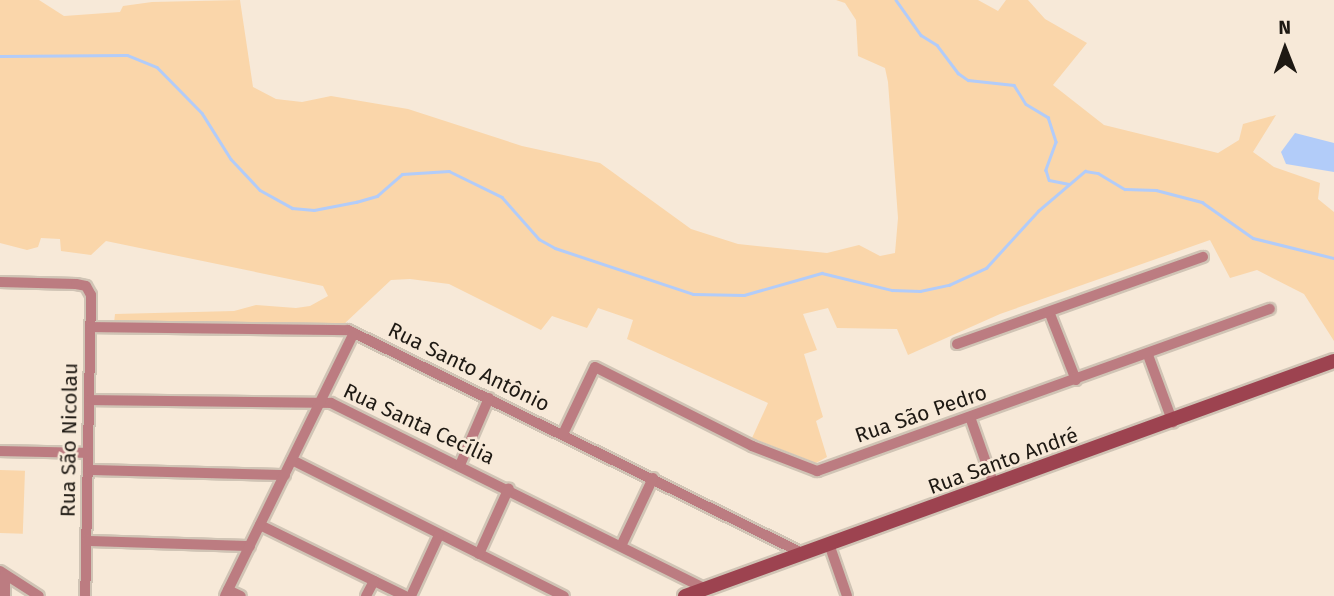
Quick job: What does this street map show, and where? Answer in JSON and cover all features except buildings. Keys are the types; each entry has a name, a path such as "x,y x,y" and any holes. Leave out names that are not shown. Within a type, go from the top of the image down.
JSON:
{"street":[{"path":"957,345 1050,314 1203,257"},
{"name":"Rua São Nicolau","path":"0,282 86,286 91,295 86,596"},
{"name":"Rua São Pedro","path":"563,434 595,367 808,471 1148,355 1270,309"},
{"path":"1050,314 1076,380"},
{"name":"Rua Santo Antônio","path":"91,327 354,333 803,553"},
{"path":"241,596 227,593 354,333"},
{"path":"1148,355 1173,423"},
{"name":"Rua Santo André","path":"685,596 1173,423 1334,361"},
{"path":"460,464 489,398"},
{"name":"Rua Santa Cecília","path":"89,400 331,403 622,544 706,589"},
{"path":"970,417 994,485"},
{"path":"0,451 88,453"},
{"path":"292,460 564,596"},
{"path":"88,470 285,475"},
{"path":"622,544 653,478"},
{"path":"478,554 509,488"},
{"path":"260,524 405,596"},
{"path":"411,596 439,535"},
{"path":"87,541 250,546"},
{"path":"829,544 847,596"},
{"path":"3,573 5,596"},
{"path":"3,573 39,596"},
{"path":"366,596 374,581"}],"shaded area":[{"path":"0,0 39,0 64,16 120,12 123,6 152,2 240,0 253,87 276,99 302,102 331,96 408,109 522,146 600,163 691,229 738,244 827,253 859,245 880,256 895,253 898,218 888,82 885,68 858,56 856,20 845,3 836,0 978,0 998,11 1006,0 1028,0 1045,19 1087,43 1053,85 1104,125 1218,153 1239,140 1243,124 1276,115 1253,152 1274,167 1320,183 1318,199 1334,212 1334,341 1304,294 1257,270 1230,278 1210,240 1000,314 908,355 897,329 837,328 828,308 803,314 817,350 804,354 823,417 816,421 827,457 816,463 752,438 768,403 627,339 633,320 598,308 587,328 552,316 541,330 449,284 410,279 391,280 344,324 114,323 115,314 234,311 256,305 296,308 310,306 328,296 323,286 106,241 91,255 61,251 60,239 41,238 38,247 27,250 0,243"},
{"path":"0,470 25,471 23,534 0,533"}],"water":[{"path":"1295,133 1334,143 1334,172 1286,164 1281,152"}],"waterway":[{"path":"896,0 921,35 937,45 958,73 968,80 1014,85 1026,104 1048,117 1056,142 1046,170 1049,180 1069,184"},
{"path":"0,56 127,55 157,67 202,113 231,159 260,190 292,208 314,210 356,202 377,196 402,174 449,171 502,197 539,239 555,248 693,294 744,295 822,273 892,290 920,291 949,285 986,268 1038,211 1085,171 1098,173 1125,189 1156,190 1202,202 1253,238 1334,258"}]}
